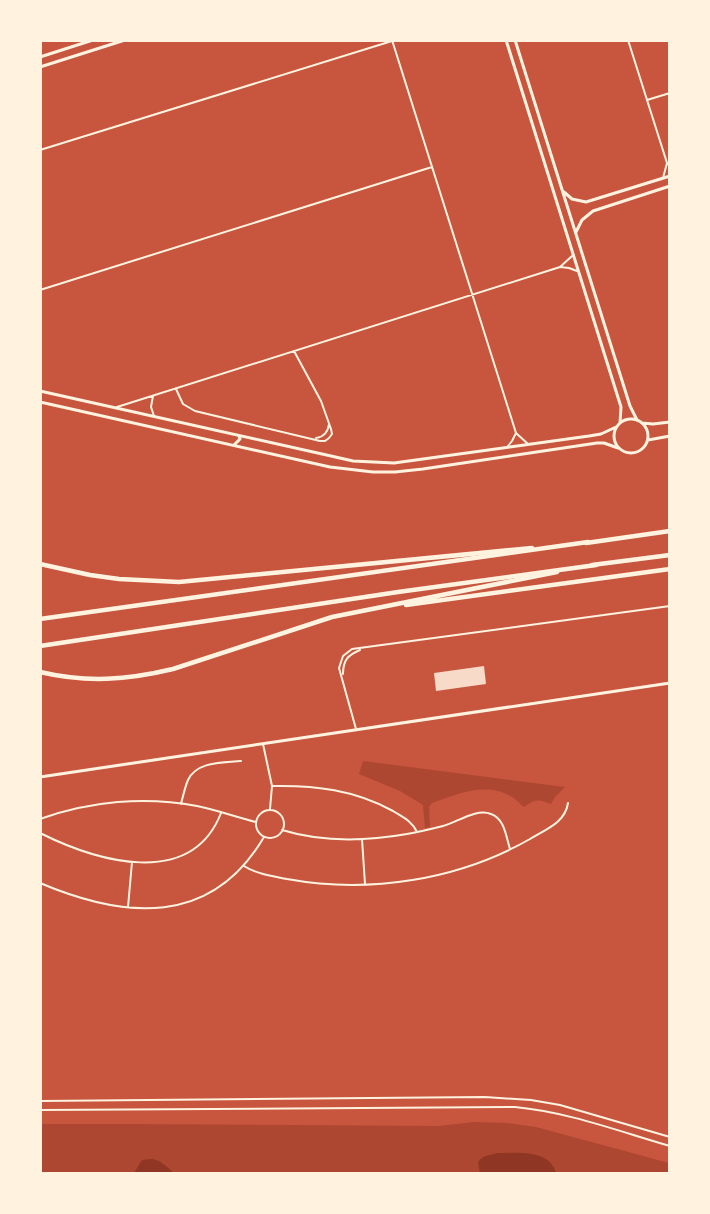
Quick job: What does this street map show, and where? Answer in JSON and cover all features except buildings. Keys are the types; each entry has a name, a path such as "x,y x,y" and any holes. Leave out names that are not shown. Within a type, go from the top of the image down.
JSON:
{"highway":[{"path":"40,619 669,531"},
{"path":"40,564 119,579 179,582 588,542"},
{"path":"40,646 387,593 669,555"},
{"path":"40,672 81,679 149,675 332,617 596,565"},
{"path":"361,610 669,569"}],"street":[{"path":"40,57 93,40"},
{"path":"40,67 125,40"},
{"path":"506,40 621,407 620,423"},
{"path":"515,40 630,406 637,420"},
{"path":"628,40 666,163 669,166"},
{"path":"40,150 392,41 516,433 528,444"},
{"path":"646,100 669,93"},
{"path":"663,178 666,163"},
{"path":"40,290 432,167"},
{"path":"562,189 572,199 586,202 669,176"},
{"path":"576,234 582,220 593,211 668,188"},
{"path":"560,267 572,256"},
{"path":"114,408 560,267 577,271"},
{"path":"176,389 183,404 195,411 323,441 329,438 332,431 321,401 294,351"},
{"path":"40,402 330,467 373,472 423,469 597,443 604,443 629,453 635,452 648,440 646,427 637,420 628,419 601,434 394,463 375,463 353,461 41,392"},
{"path":"153,396 151,407 155,417"},
{"path":"642,423 669,422"},
{"path":"314,439 324,435 329,423"},
{"path":"616,427 614,438 618,448"},
{"path":"507,447 516,433"},
{"path":"234,445 240,439 239,436"},
{"path":"648,440 669,436"},
{"path":"357,730 339,668 342,656 352,649 669,606"},
{"path":"40,777 669,683"},
{"path":"263,744 272,786 270,810"},
{"path":"181,804 189,778 196,770 207,765 241,761"},
{"path":"272,786 317,787 352,794 396,813 411,823 417,832"},
{"path":"40,819 84,807 116,802 145,801 181,804 256,822"},
{"path":"244,866 254,871 293,880 330,884 399,882 433,876 468,866 510,849 560,820 566,813 568,803"},
{"path":"270,810 278,812 284,822 282,830 274,837 264,837 258,832 256,822 262,812 270,810"},
{"path":"40,833 100,856 132,862 171,860 190,852 200,844 211,832 221,813"},
{"path":"282,830 316,836 362,839 417,832 443,826 474,814 489,813 495,815 503,824 510,849"},
{"path":"40,883 98,903 128,907 160,907 191,901 219,887 244,866 264,837"},
{"path":"362,839 365,884"},
{"path":"128,907 132,862"},
{"path":"40,1101 508,1098 560,1105 669,1137"},
{"path":"40,1110 515,1107 572,1116 669,1146"}],"shaded area":[{"path":"363,761 565,787 551,804 537,801 524,807 502,792 482,789 462,793 432,803 429,807 430,827 425,828 423,805 400,791 359,774"},
{"path":"474,1122 536,1127 669,1163 669,1173 41,1173 40,1124 439,1126"},
{"path":"498,1153 540,1156 553,1165 556,1173 480,1173 478,1162"},
{"path":"151,1159 161,1162 174,1173 134,1173 142,1160"}]}
